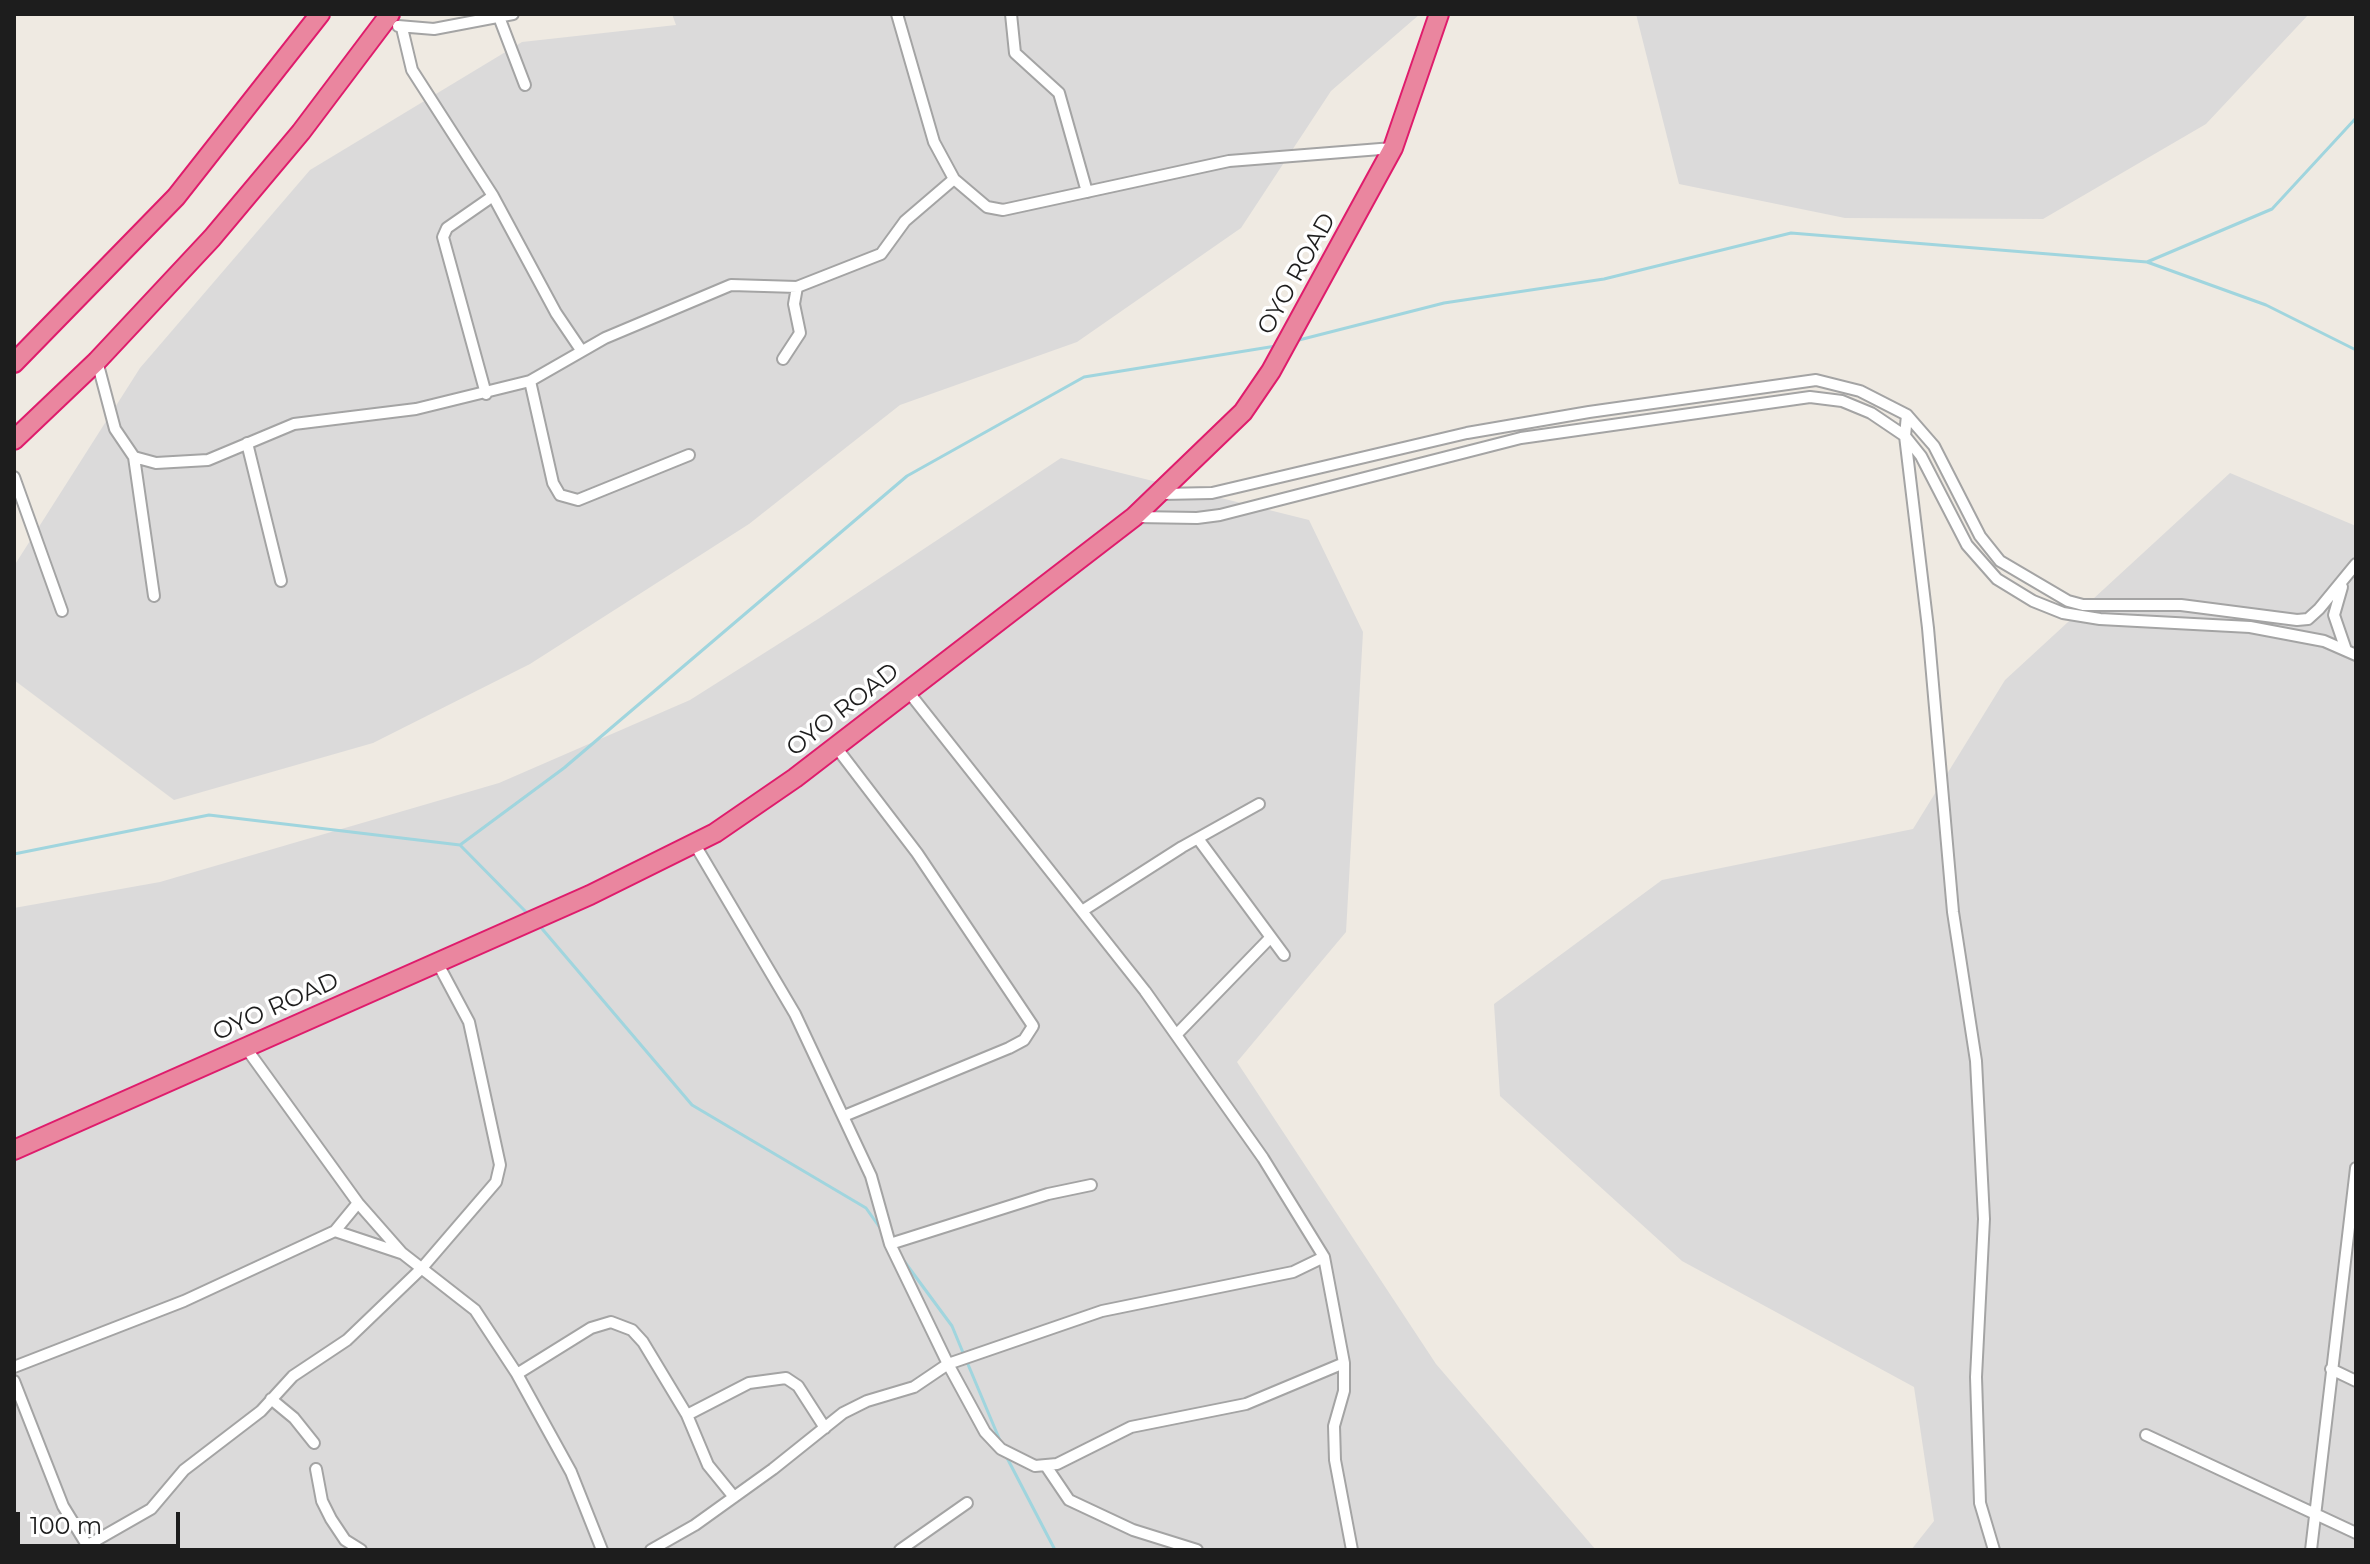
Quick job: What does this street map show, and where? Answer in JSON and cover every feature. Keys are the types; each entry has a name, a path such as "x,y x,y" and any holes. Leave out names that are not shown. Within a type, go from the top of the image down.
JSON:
{"highway":[{"path":"14,363 176,197 320,14"},
{"name":"OYO ROAD","path":"14,1150 590,895 715,833 836,747 1134,517 1162,494 1243,412 1257,392 1393,148 1439,14"},
{"path":"14,440 97,361 212,238 392,21"}],"street":[{"path":"392,21 434,29 513,14"},
{"path":"897,14 934,142 954,179 987,207 1003,210 1229,161 1393,148"},
{"path":"1011,14 1015,53 1059,93 1087,192"},
{"path":"499,17 525,85"},
{"path":"392,21 412,70 493,196 556,313 581,350"},
{"path":"134,457 156,463 208,460 294,424 416,409 530,381 581,350 731,285 797,287 881,254 905,221 954,179"},
{"path":"486,394 443,237 447,228 493,196"},
{"path":"783,359 800,333 794,304 797,287"},
{"path":"97,361 115,429 134,457 154,596"},
{"path":"1162,494 1212,493 1467,433 1816,380 1860,391 1907,415 1934,446 1980,536 2000,561 2068,601 2083,605 2181,605 2308,619 2356,564"},
{"path":"530,381 553,483 560,495 578,500 689,455"},
{"path":"1134,517 1197,518 1220,515 1521,438 1810,397 1842,401 1871,413 1905,436 1921,456 1967,545 1997,579 2033,601 2063,613 2100,619 2250,627 2324,641 2351,652"},
{"path":"1907,415 1905,436 1928,628 1953,912 1976,1061 1984,1219 1976,1377 1980,1503 1994,1550"},
{"path":"247,443 281,581"},
{"path":"14,477 62,611"},
{"path":"2345,579 2334,615 2351,652"},
{"path":"907,690 1176,1035 1263,1158 1324,1257 1344,1363 1344,1391 1334,1426 1335,1460 1352,1550"},
{"path":"836,747 917,853 1033,1026 1024,1040 1009,1048 844,1116"},
{"path":"1082,911 1259,804"},
{"path":"1199,840 1284,955"},
{"path":"694,843 730,899 795,1014 871,1176 890,1244 953,1362 985,1432 1001,1449 1035,1466 1046,1466 1131,1427 1246,1404 1344,1363"},
{"path":"1176,1035 1270,938"},
{"path":"14,1381 63,1506 89,1548 151,1509 184,1470 271,1399 293,1376 347,1340 422,1268 496,1182 500,1165 469,1022 437,962"},
{"path":"246,1048 358,1203 402,1253 475,1310 517,1374 571,1472 602,1550"},
{"path":"2311,1550 2356,1168"},
{"path":"890,1244 1048,1194 1091,1185"},
{"path":"14,1367 184,1301 335,1231 358,1203"},
{"path":"335,1231 402,1253"},
{"path":"651,1550 734,1497 825,1428 867,1401 914,1387 953,1362 1102,1311 1293,1272 1324,1257"},
{"path":"517,1374 591,1328 611,1322 620,1324 643,1342 687,1415 708,1465 734,1497"},
{"path":"2331,1369 2356,1381"},
{"path":"687,1415 749,1383 786,1378 798,1386 825,1428"},
{"path":"271,1399 294,1418 314,1443"},
{"path":"2146,1435 2356,1533"},
{"path":"1046,1466 1069,1500 1133,1530 1197,1550"},
{"path":"316,1469 322,1501 331,1519 345,1540 361,1550"},
{"path":"900,1550 967,1503"}],"shaded area":[{"path":"672,14 1420,14 1331,91 1241,228 1077,342 900,405 749,524 530,664 373,743 174,800 14,680 14,566 140,368 310,170 522,42 676,25"},
{"path":"1636,14 2309,14 2206,124 2043,219 1845,218 1679,184"},
{"path":"1061,458 1309,520 1363,632 1346,932 1237,1062 1436,1364 1596,1550 14,1550 14,908 160,882 499,783 690,700"},
{"path":"2230,473 2356,526 2356,1550 1911,1550 1934,1521 1914,1387 1682,1261 1500,1096 1494,1004 1662,880 1913,829 2005,680"}],"waterway":[{"path":"2147,262 2272,209 2356,118"},
{"path":"1295,341 1444,303 1604,279 1791,233 2147,262 2266,305 2356,350"},
{"path":"14,854 209,815 460,845 564,768 907,476 1084,377 1276,346"},
{"path":"460,845 527,913"},
{"path":"538,924 692,1105 866,1208 883,1232"},
{"path":"904,1261 952,1326 964,1355"},
{"path":"967,1362 1001,1443"},
{"path":"1005,1454 1055,1550"}]}
